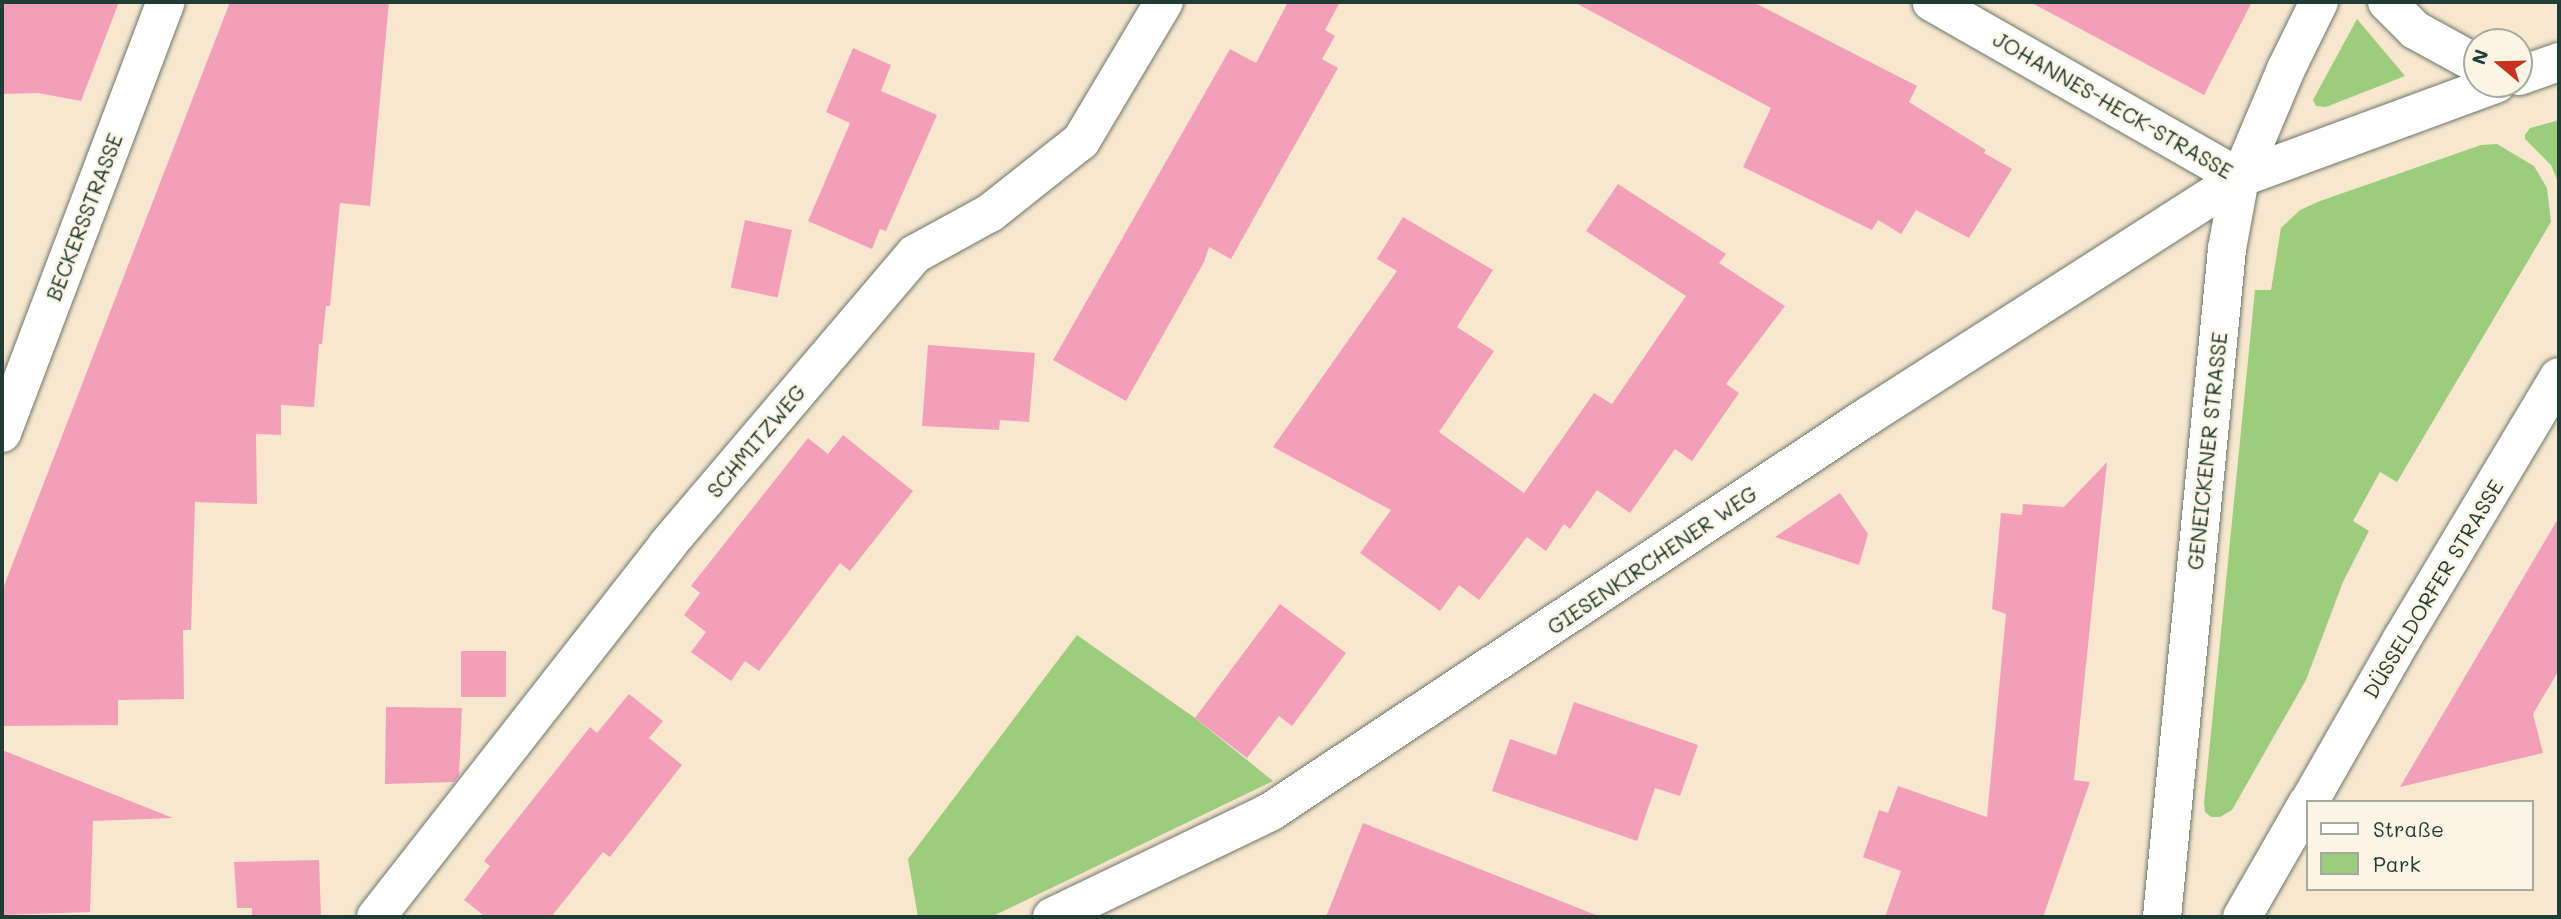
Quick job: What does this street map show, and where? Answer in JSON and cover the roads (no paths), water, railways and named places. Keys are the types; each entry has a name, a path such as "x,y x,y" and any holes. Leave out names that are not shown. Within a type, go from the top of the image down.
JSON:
{"street":[{"name":"BECKERSSTRASSE","path":"2,433 166,2"},
{"name":"SCHMITZWEG","path":"376,917 668,544 915,254 990,213 1081,141 1164,2"},
{"name":"JOHANNES-HECK-STRASSE","path":"1931,2 2240,178 2463,96"},
{"name":"GENEICKENER STRASSE","path":"2162,917 2227,249 2240,178 2286,69 2319,2"},
{"path":"2387,2 2415,30 2463,56"},
{"name":"GIESENKIRCHENER WEG","path":"1052,917 1270,812 1880,408 2240,178"},
{"name":"DÜSSELDORFER STRASSE","path":"2310,800 2402,639 2559,377"},
{"name":"DÜSSELDORFER STRASSE","path":"2242,917 2306,806"}]}
